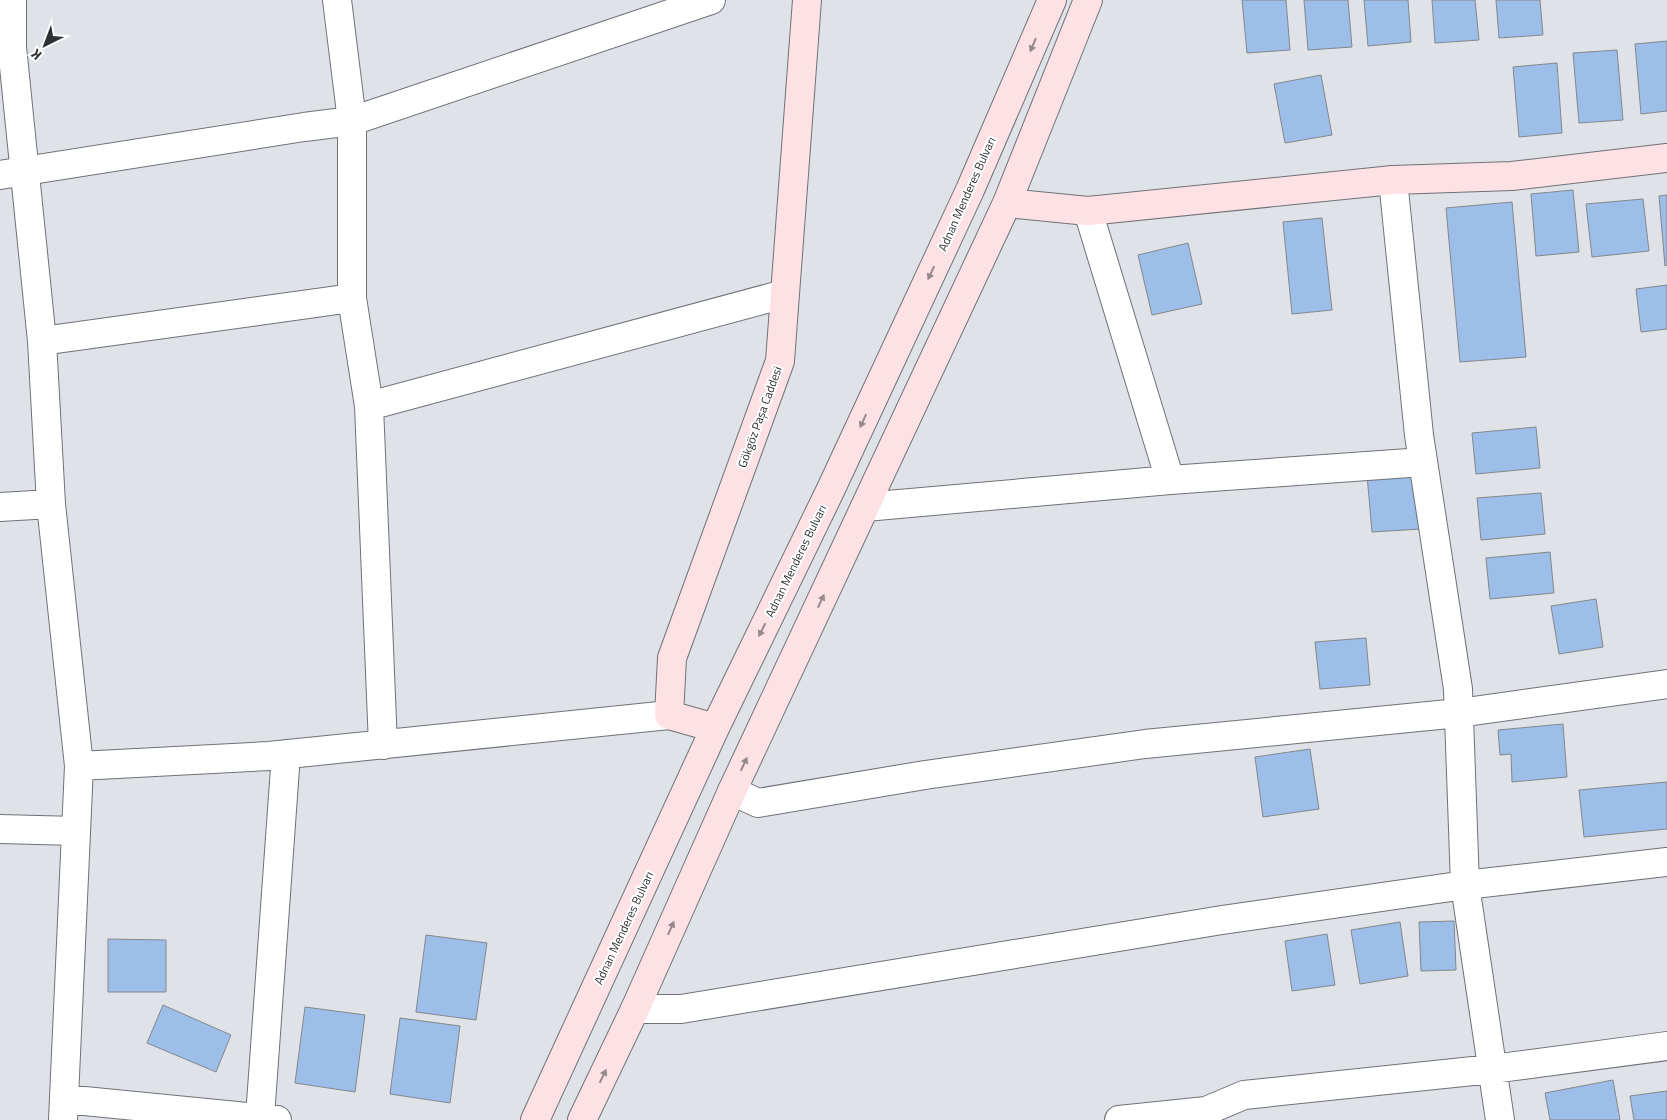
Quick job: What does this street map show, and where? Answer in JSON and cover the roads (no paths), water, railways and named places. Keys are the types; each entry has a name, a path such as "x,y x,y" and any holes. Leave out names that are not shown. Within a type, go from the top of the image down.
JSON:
{"main road":[{"name":"Gökgöz Paşa Caddesi","path":"669,715 672,658 780,362 807,0"},
{"name":"Adnan Menderes Bulvarı","path":"535,1120 715,728 830,491 970,190 1052,0"},
{"path":"582,1120 635,1009 732,791 1007,203 1088,0"},
{"path":"1007,203 1088,211 1393,180 1512,176 1667,158"},
{"path":"669,715 715,728"}],"street":[{"path":"12,0 12,173 42,341 51,504 78,766 63,1109 268,1119 286,754"},
{"path":"337,0 352,121 352,298 369,406 383,745"},
{"path":"12,173 352,121 704,1"},
{"path":"1393,180 1419,435 1458,689 1465,885 1500,1120"},
{"path":"1088,211 1170,480"},
{"path":"369,406 784,294"},
{"path":"42,341 352,298"},
{"path":"865,507 1170,480 1423,462"},
{"path":"0,507 51,504"},
{"path":"732,791 758,803 925,775 1145,744 1459,713 1667,684"},
{"path":"78,766 286,754 669,715"},
{"path":"0,829 76,831"},
{"path":"635,1009 681,1010 1212,921 1465,885 1667,862"},
{"path":"1119,1120 1201,1115 1244,1095 1492,1069 1667,1046"}]}
